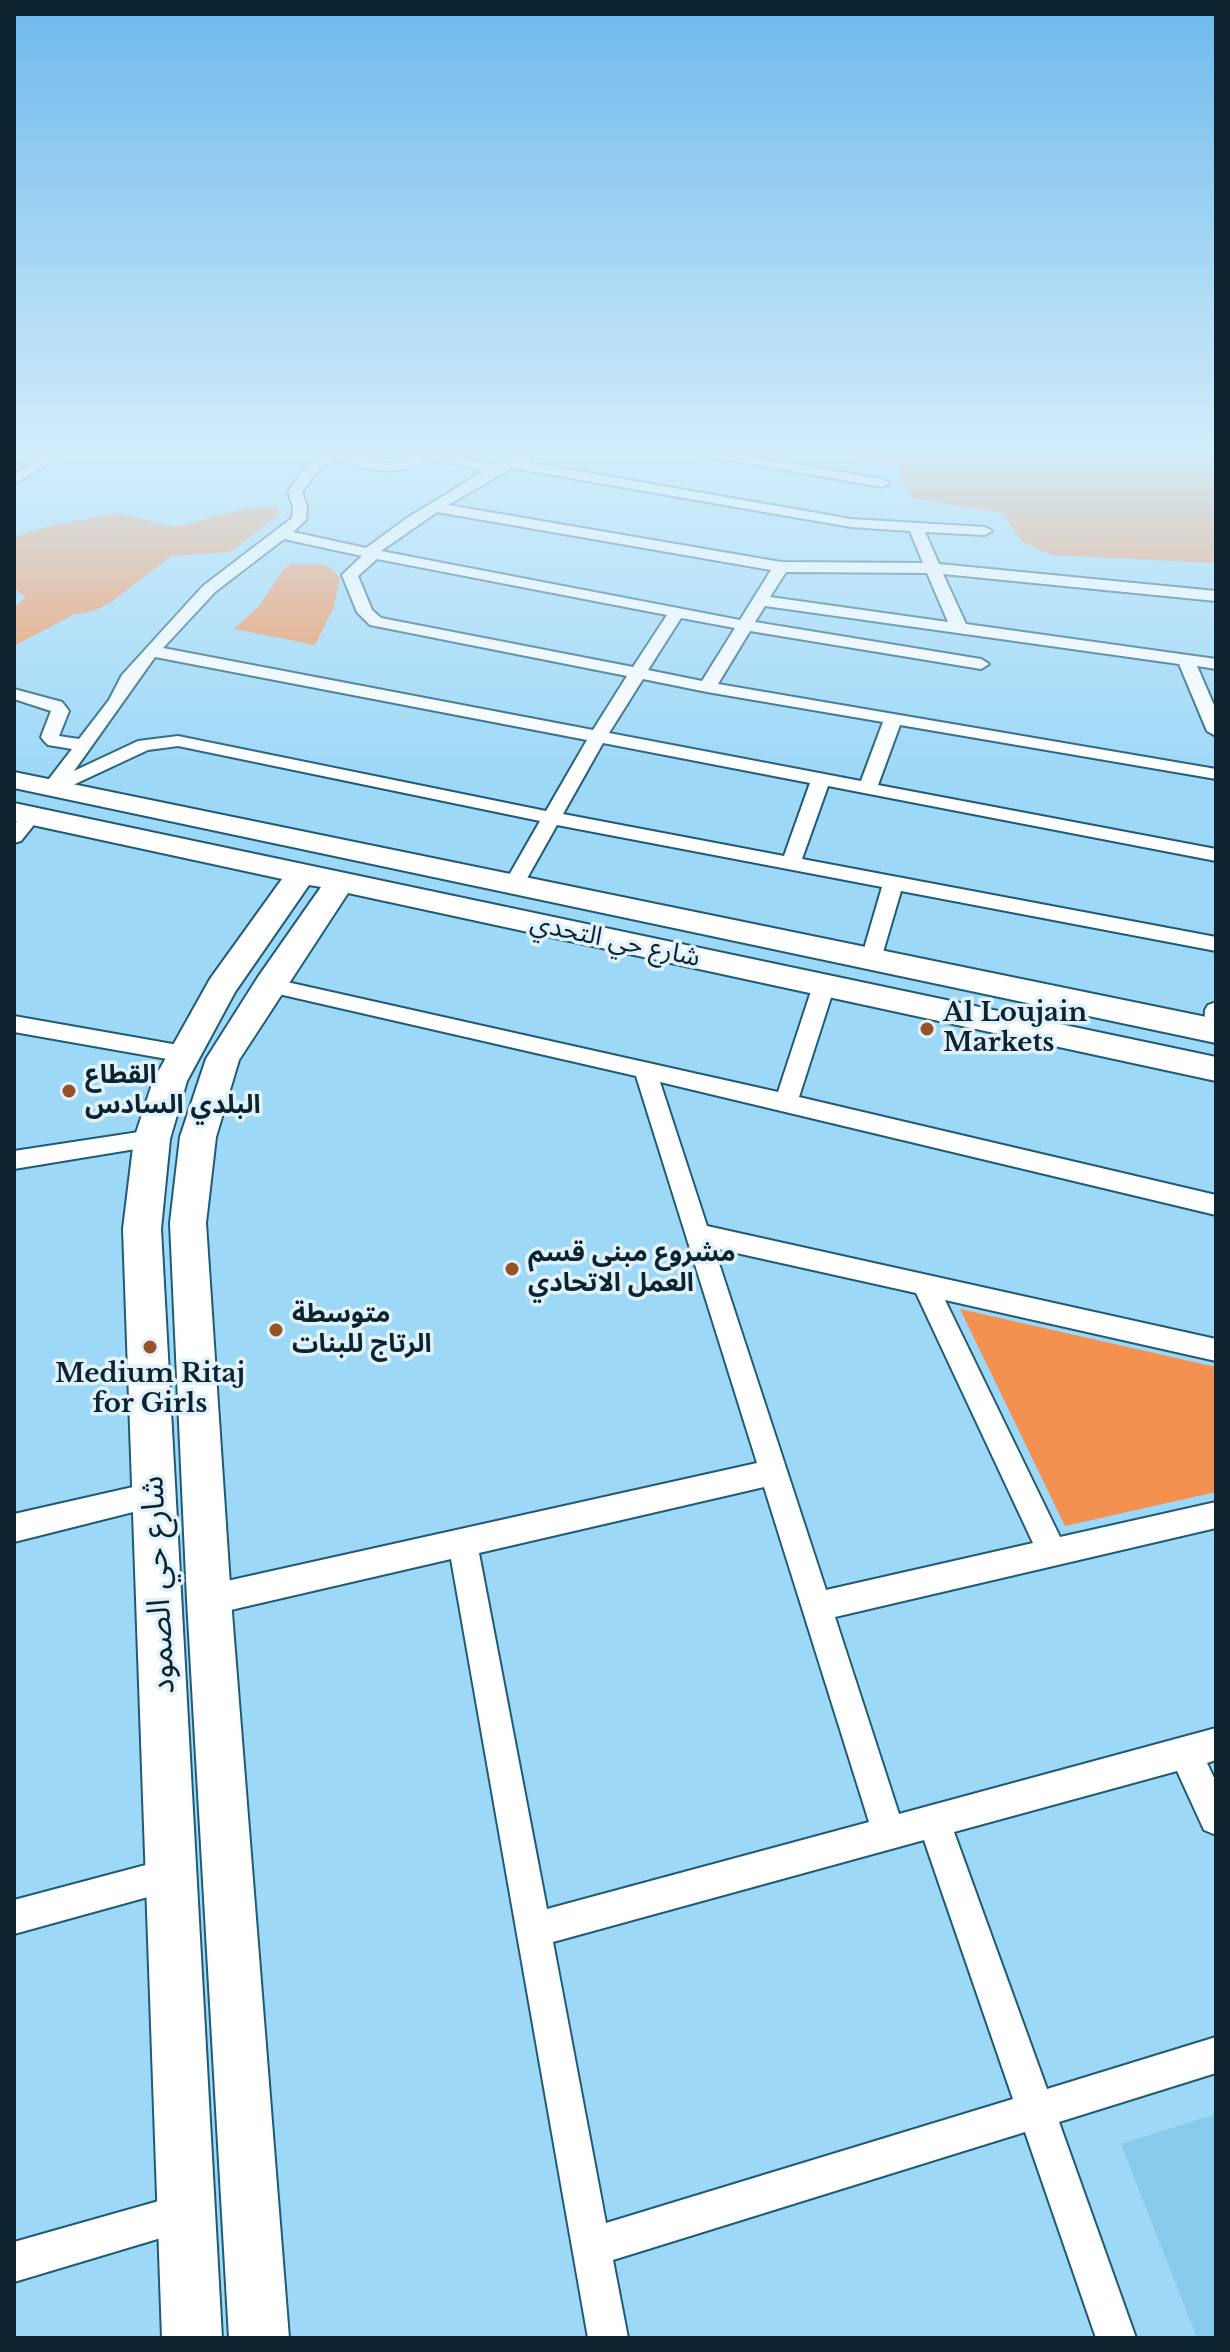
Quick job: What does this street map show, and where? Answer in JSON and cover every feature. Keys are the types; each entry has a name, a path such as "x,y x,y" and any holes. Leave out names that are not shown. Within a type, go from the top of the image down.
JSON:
{"main road":[{"name":"شارع حي التحدي","path":"14,780 871,959 1216,1024"},
{"path":"115,834 129,835 148,827 153,815 141,806"},
{"name":"شارع حي التحدي","path":"20,822 115,834 1216,1069"},
{"path":"196,851 184,842 189,830 207,822 220,823"},
{"name":"شارع حي الصمود","path":"192,2338 142,1229 152,1139 165,1095 184,1054 221,987 280,935 320,878"},
{"path":"259,2338 210,1622 188,1223 191,1179 202,1124 223,1059 269,985 280,935"},
{"path":"162,1651 169,1656 187,1659 210,1622"},
{"path":"166,1735 176,1727 198,1721 218,1729"}],"street":[{"path":"51,788 151,651 209,589 246,562"},
{"path":"363,562 350,575 365,612 376,622 639,676 1216,774"},
{"path":"412,562 748,626 981,664"},
{"path":"751,562 781,567 933,568 1216,596"},
{"path":"930,562 959,628"},
{"path":"707,687 748,626 781,567"},
{"path":"762,601 1216,664"},
{"path":"514,884 598,736 677,612"},
{"path":"858,644 867,616"},
{"path":"151,651 1216,855"},
{"path":"1186,660 1216,731"},
{"path":"14,694 56,706 60,711 50,737 54,741 85,745"},
{"path":"868,788 893,719"},
{"path":"51,788 136,748 169,741 553,818 1216,944"},
{"path":"791,863 821,779"},
{"path":"871,959 893,883"},
{"path":"269,985 786,1102 1216,1205"},
{"path":"786,1102 824,985"},
{"path":"14,1024 184,1054"},
{"path":"645,1070 889,1833"},
{"path":"14,1160 152,1139"},
{"path":"698,1234 1216,1350"},
{"path":"926,1287 1053,1554"},
{"path":"210,1622 462,1541 774,1472"},
{"path":"14,1528 155,1495"},
{"path":"817,1607 1216,1515"},
{"path":"462,1541 608,2338"},
{"path":"534,1930 1200,1748 1216,1818"},
{"path":"934,1821 1116,2338"},
{"path":"14,1917 172,1875"},
{"path":"592,2247 1216,2055"},
{"path":"14,2262 187,2212"}],"shaded area":[{"path":"14,562 164,562 113,601 94,611 73,615 14,646 14,607 26,597 14,589"},
{"path":"291,564 326,565 340,577 334,607 315,645 234,629 259,606 283,570"},
{"path":"960,1309 1216,1367 1216,1492 1065,1526"},
{"path":"1216,2114 1216,2338 1197,2338 1121,2144"}],"place":[{"name":"Al Loujain Markets","path":"927,1029"},
{"name":"القطاع البلدي السادس","path":"69,1091"},
{"name":"مشروع مبنى قسم العمل الاتحادي","path":"512,1269"},
{"name":"متوسطة الرتاج للبنات","path":"276,1330"},
{"name":"Medium Ritaj for Girls","path":"150,1347"}]}
